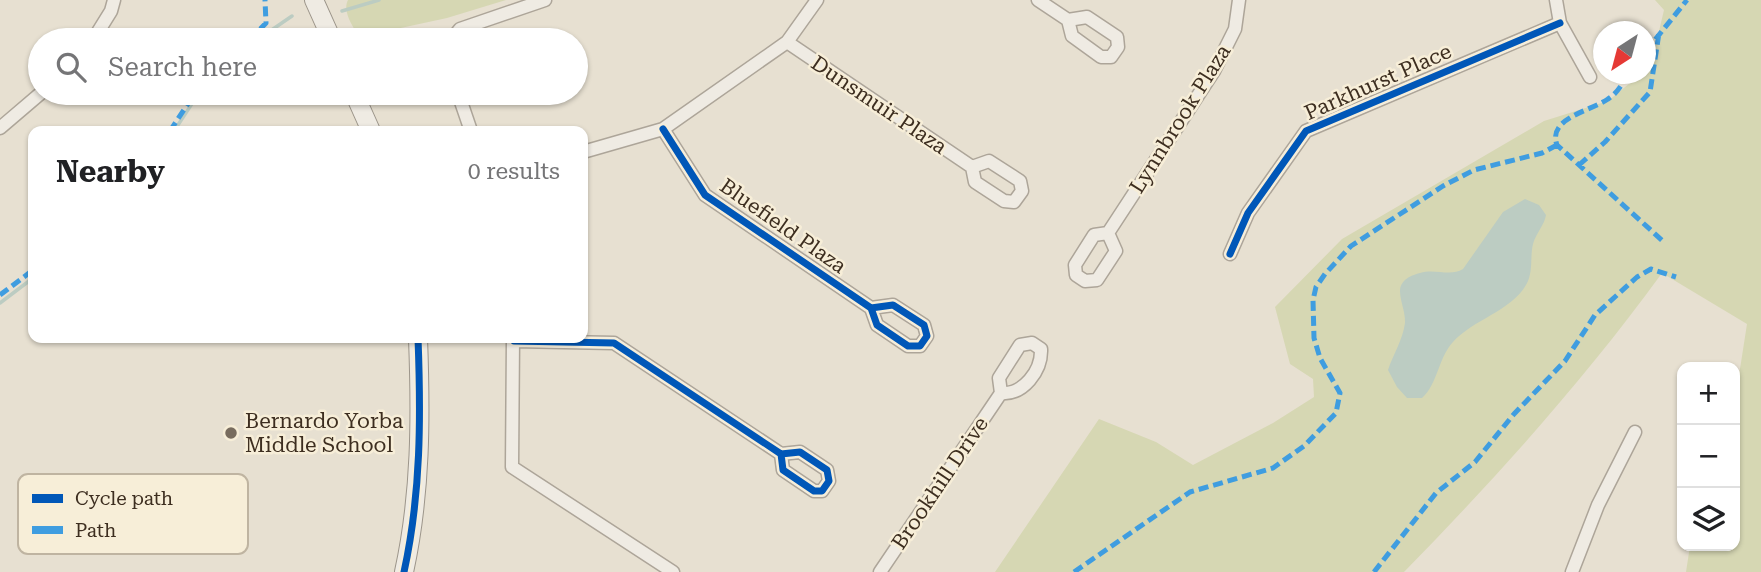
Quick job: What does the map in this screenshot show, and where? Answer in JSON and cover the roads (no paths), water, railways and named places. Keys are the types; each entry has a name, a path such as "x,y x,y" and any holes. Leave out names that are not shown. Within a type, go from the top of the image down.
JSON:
{"main road":[{"path":"314,0 327,28"},
{"path":"360,105 369,126"},
{"path":"404,572 418,479 421,420 418,343"}],"street":[{"path":"100,28 114,0"},
{"path":"466,28 545,0"},
{"path":"588,151 663,129 787,43 817,0"},
{"path":"1038,0 1068,20"},
{"name":"Lynnbrook Plaza","path":"1108,233 1214,71 1235,29 1239,0"},
{"path":"1556,0 1560,23 1590,77"},
{"name":"Parkhurst Place","path":"1230,254 1248,213 1306,131 1560,23"},
{"name":"Dunsmuir Plaza","path":"787,43 972,167"},
{"path":"0,128 28,104"},
{"path":"462,105 469,126"},
{"name":"Bluefield Plaza","path":"663,129 705,195 871,307"},
{"path":"588,342 614,343 781,454"},
{"path":"513,343 512,467 673,572"},
{"name":"Brookhill Drive","path":"880,572 1001,393"},
{"path":"1572,572 1598,505 1635,432"}],"waterway":[{"path":"342,11 379,0"},
{"path":"274,28 292,16"},
{"path":"177,126 191,105"},
{"path":"0,303 28,282"}],"place":[{"name":"Bernardo Yorba Middle School","path":"231,433"}]}
